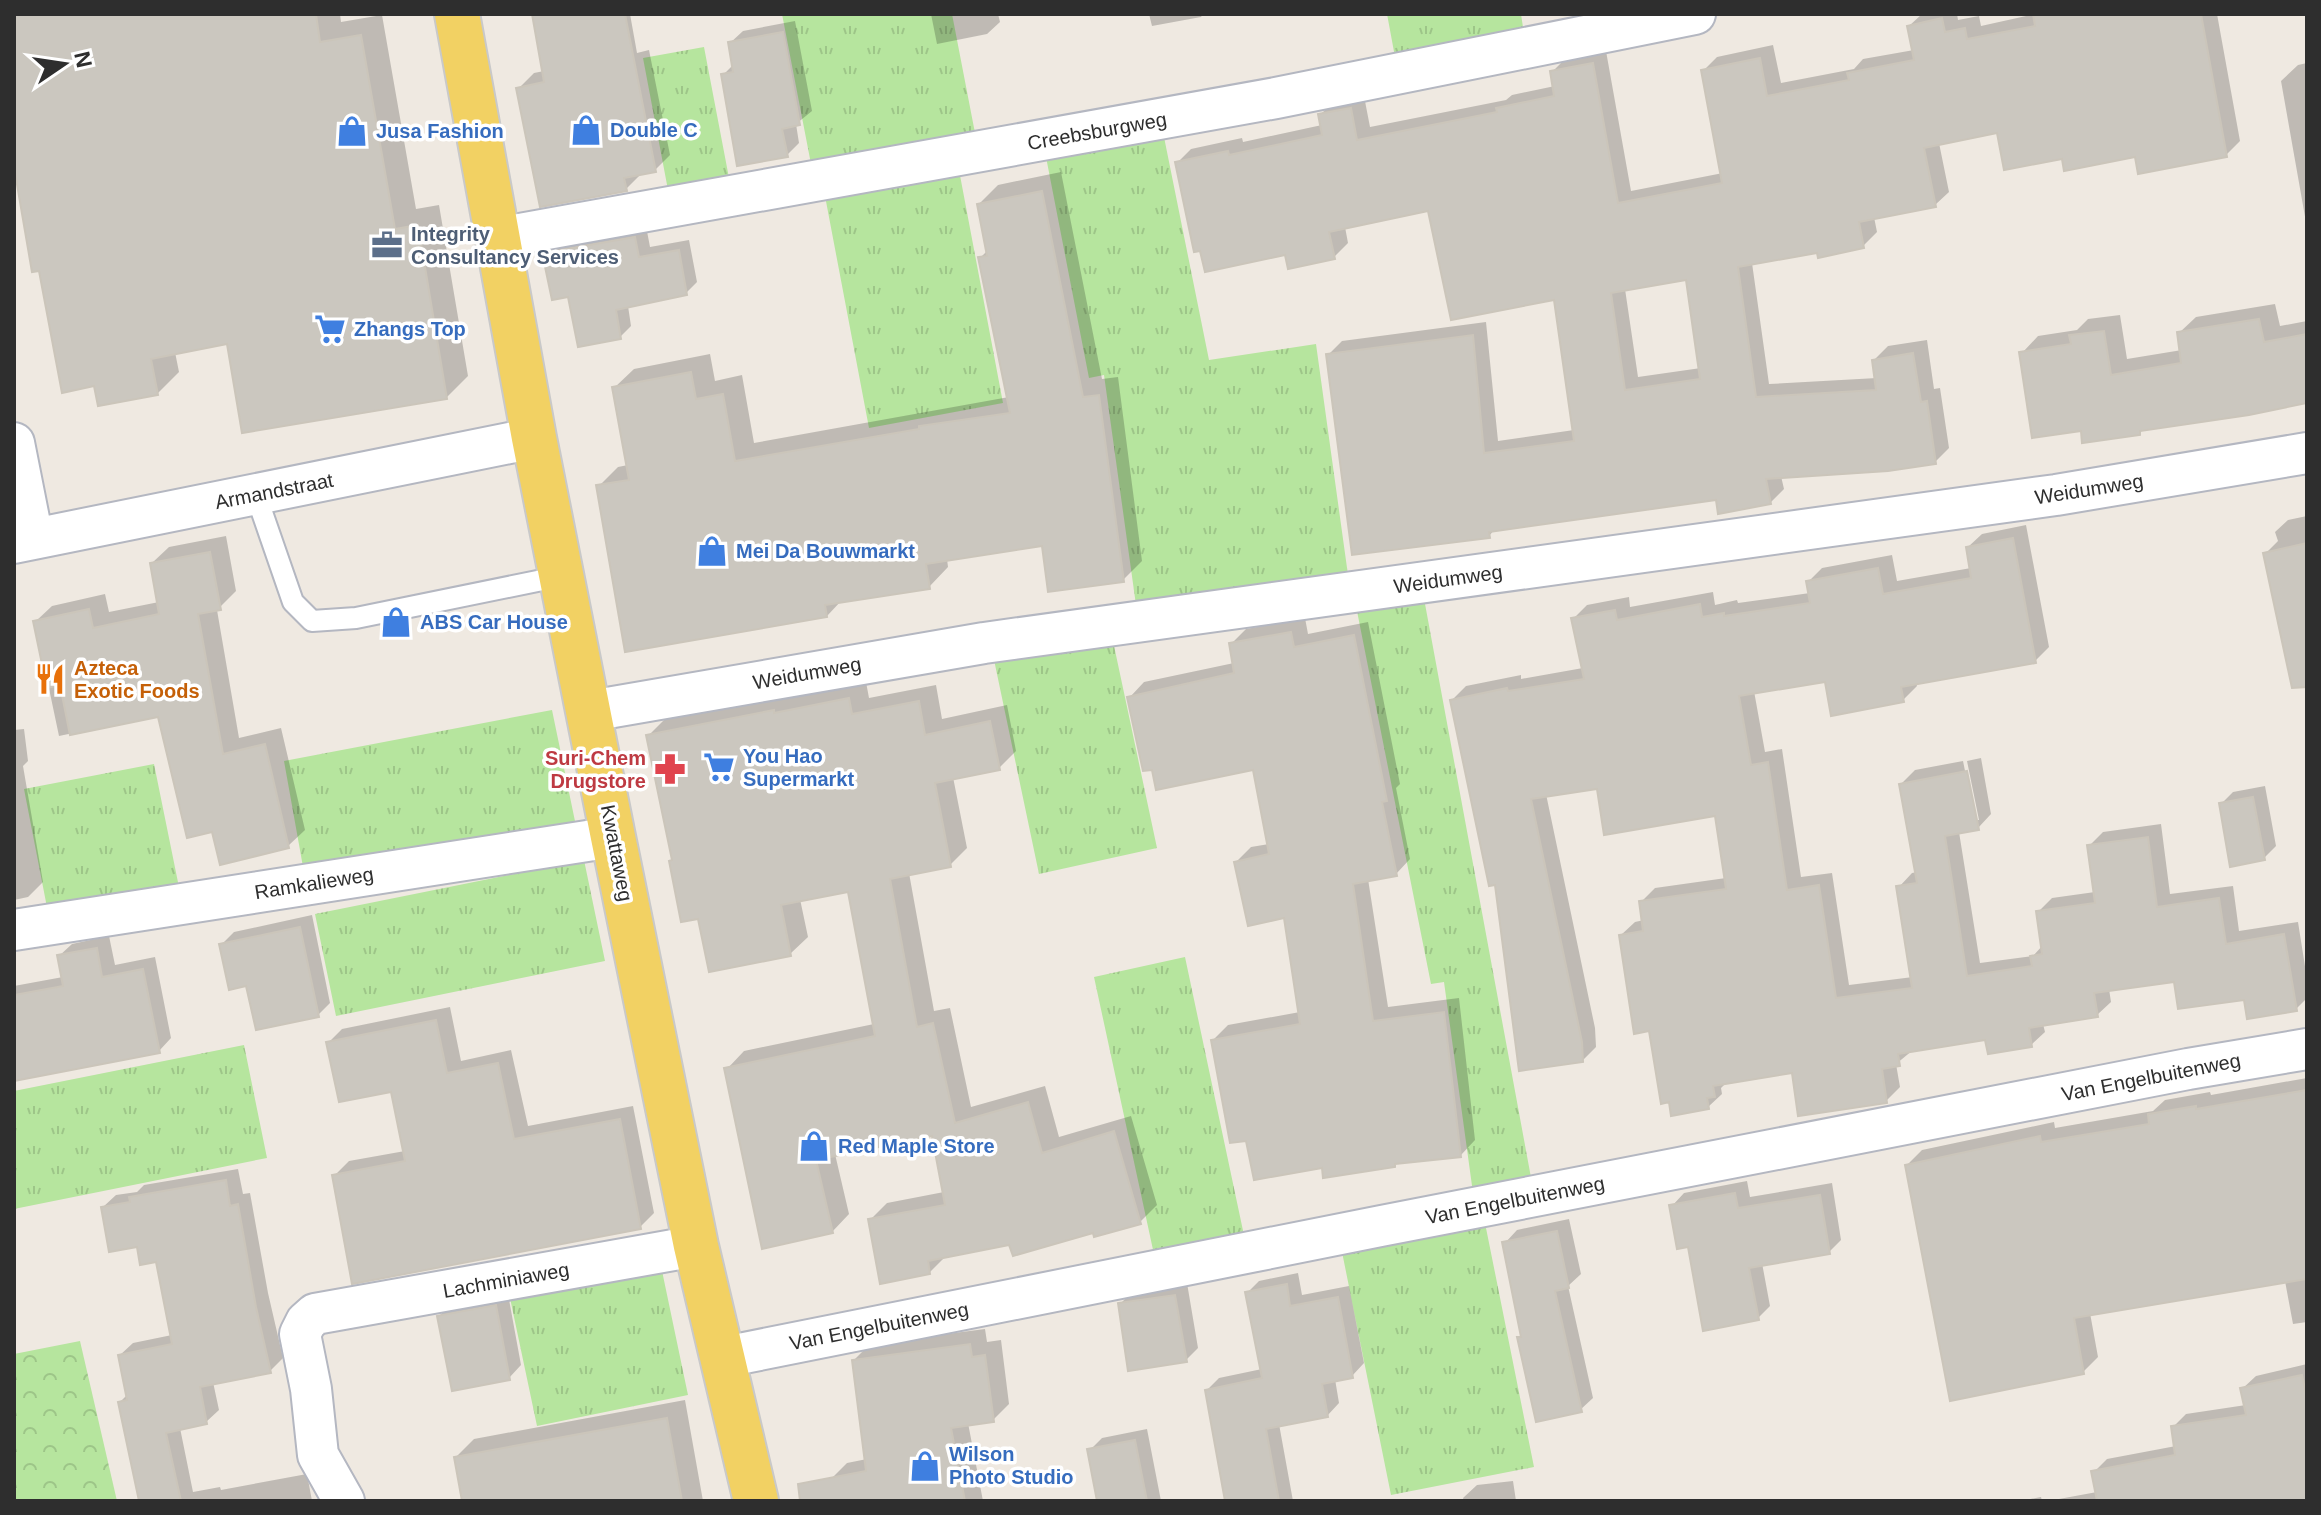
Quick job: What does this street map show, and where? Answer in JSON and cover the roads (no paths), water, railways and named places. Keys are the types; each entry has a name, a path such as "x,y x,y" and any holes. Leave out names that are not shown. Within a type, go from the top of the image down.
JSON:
{"main road":[{"name":"Kwattaweg","path":"457,14 534,438 613,837 696,1246 756,1501"}],"street":[{"name":"Creebsburgweg","path":"497,238 1276,98 1695,14"},
{"name":"Armandstraat","path":"24,541 534,438"},
{"path":"14,443 24,541"},
{"name":"Weidumweg","path":"590,711 984,643 2056,495 2307,453"},
{"name":"Ramkalieweg","path":"14,930 613,837"},
{"name":"Van Engelbuitenweg","path":"724,1357 1459,1210 2188,1069 2307,1049"},
{"name":"Lachminiaweg","path":"344,1501 318,1455 311,1389 300,1334 315,1314 696,1246"}],"lane":[{"path":"256,495 293,602 312,621 356,618 562,576"}],"place":[{"name":"Double C","path":"586,130"},
{"name":"Jusa Fashion","path":"352,131"},
{"name":"Integrity Consultancy Services","path":"387,245"},
{"name":"Zhangs Top","path":"330,329"},
{"name":"Mei Da Bouwmarkt","path":"712,551"},
{"name":"ABS Car House","path":"396,622"},
{"name":"Azteca Exotic Foods","path":"50,679"},
{"name":"You Hao Supermarkt","path":"719,767"},
{"name":"Suri-Chem Drugstore","path":"670,769"},
{"name":"Red Maple Store","path":"814,1146"},
{"name":"Wilson Photo Studio","path":"925,1466"}]}
